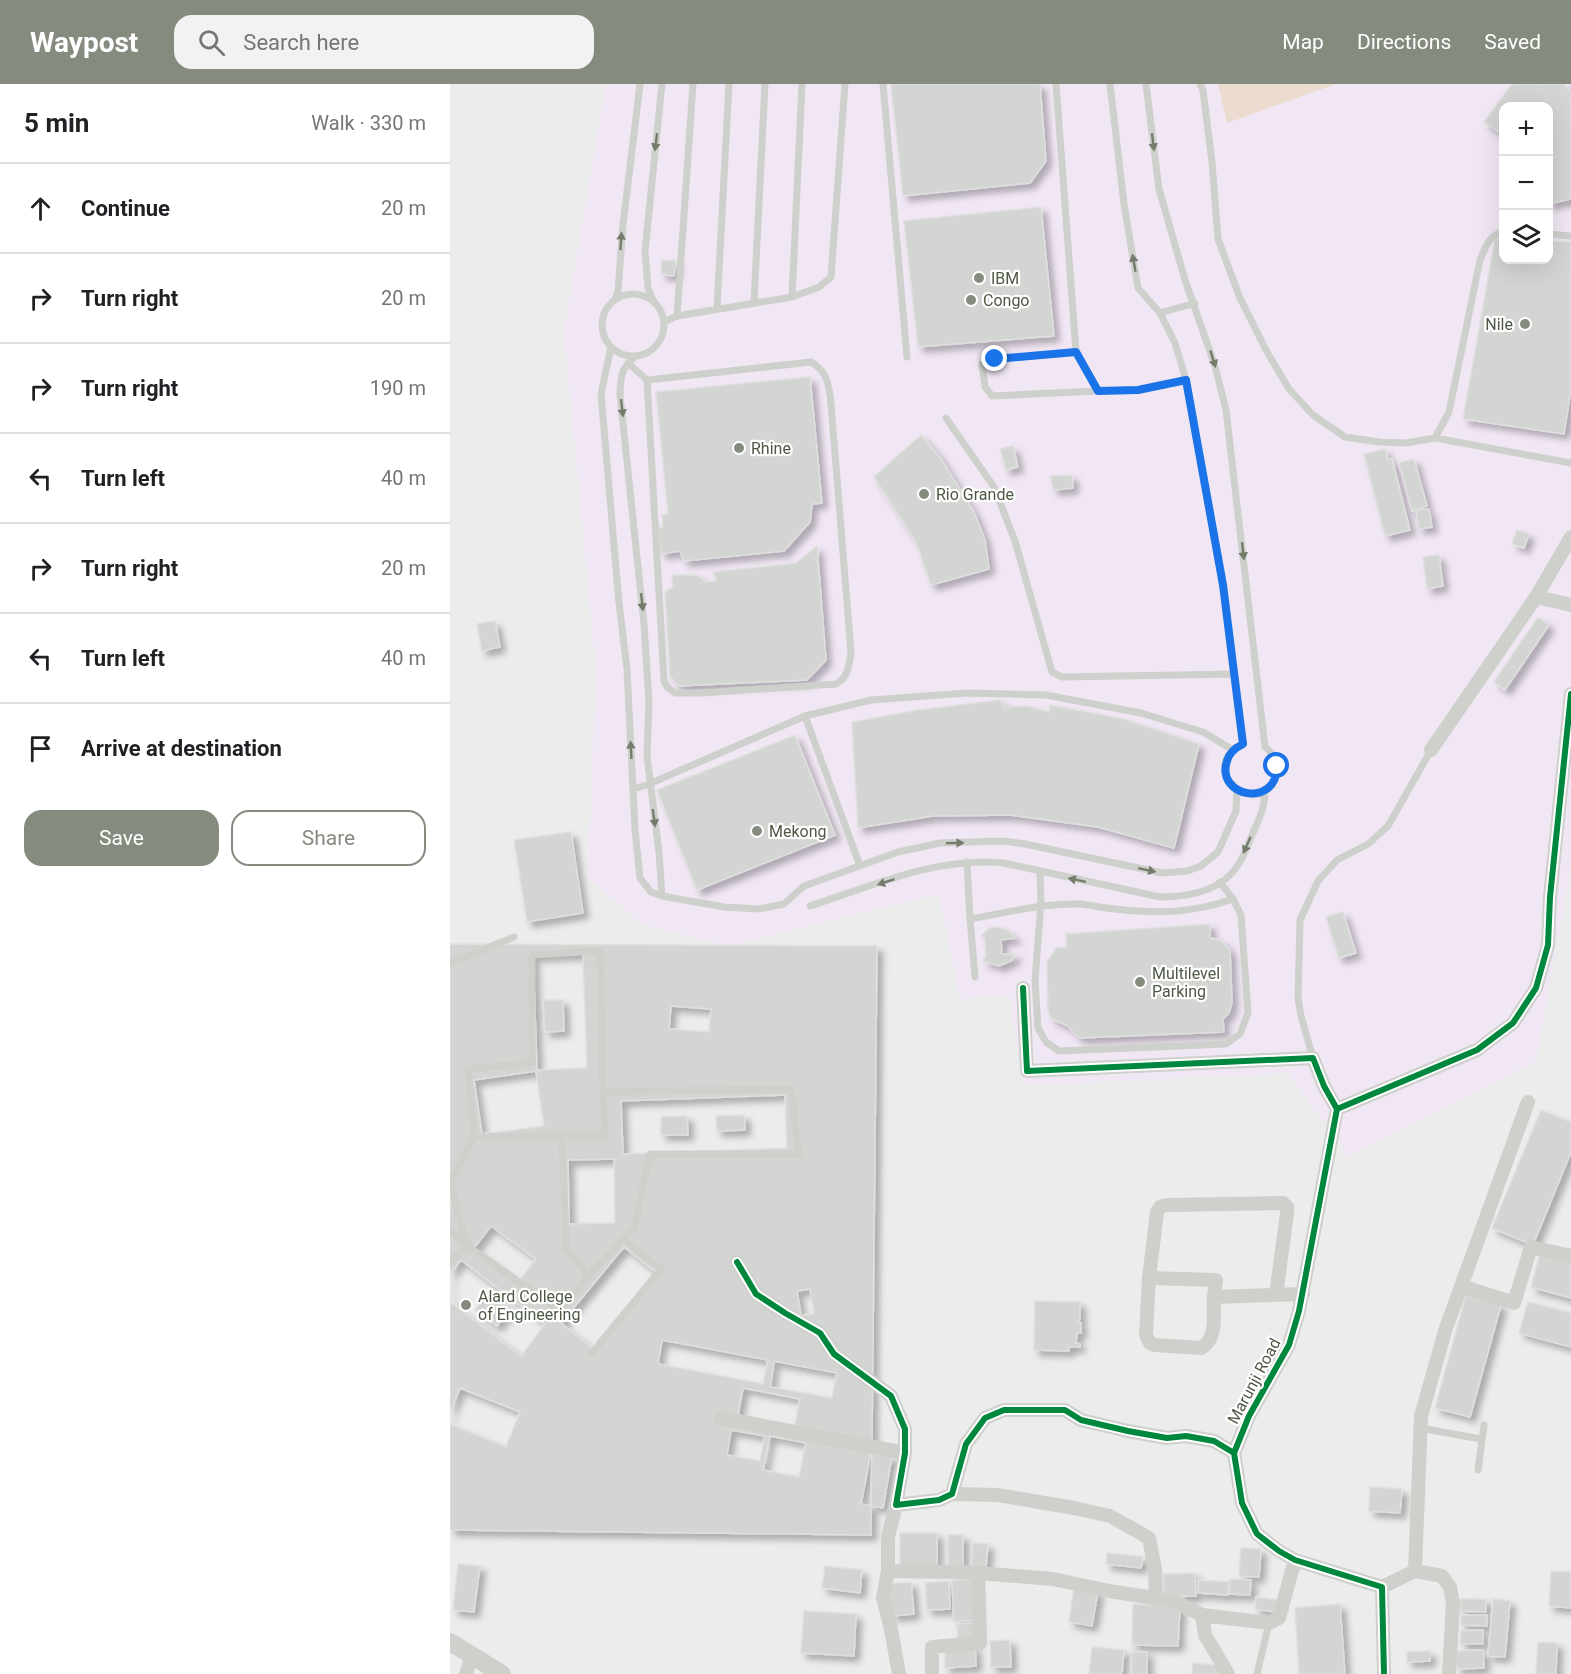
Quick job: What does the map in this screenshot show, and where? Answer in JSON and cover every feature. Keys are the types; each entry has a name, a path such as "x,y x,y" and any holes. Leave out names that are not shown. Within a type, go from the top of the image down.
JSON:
{"street":[{"path":"1431,750 1536,597 1571,537"},
{"path":"1536,597 1571,605"},
{"path":"1023,988 1028,1071 1313,1058 1324,1086 1337,1109 1477,1050 1514,1023 1536,988 1548,945 1550,897 1571,694"},
{"path":"1414,1571 1421,1416 1461,1286 1528,1102"},
{"name":"Marunji Road","path":"1234,1453 1249,1416 1289,1346 1303,1294 1337,1109"},
{"path":"1149,1278 1216,1280 1212,1335 1207,1345 1202,1348 1155,1345 1150,1343 1146,1335 1149,1278 1157,1212 1160,1207 1167,1205 1283,1203 1287,1207 1287,1213 1276,1295"},
{"path":"1461,1286 1514,1303 1531,1247 1571,1256"},
{"path":"737,1262 756,1294 820,1333 834,1354 891,1396 905,1429 905,1453 888,1537 888,1571 883,1598 899,1674"},
{"path":"1214,1298 1303,1294"},
{"path":"952,1494 966,1444 985,1418 1004,1410 1065,1410 1081,1420 1128,1431 1167,1438 1186,1436 1215,1441 1234,1453 1242,1503 1257,1534 1279,1551 1295,1560 1382,1587 1414,1571 1442,1576 1450,1587 1453,1604 1449,1674"},
{"path":"721,1418 905,1453"},
{"path":"896,1505 939,1500 952,1494 998,1495 1110,1516 1149,1539 1155,1569 1156,1598"},
{"path":"888,1571 1053,1579 1174,1601 1202,1615 1269,1623 1279,1618 1295,1560"},
{"path":"932,1674 932,1647 981,1643 978,1574"},
{"path":"1382,1587 1384,1674"},
{"path":"1202,1615 1205,1635 1228,1674"},
{"path":"450,1642 502,1674"},
{"path":"466,1674 472,1654"}],"lane":[{"path":"615,299 618,291 623,225 640,84"},
{"path":"653,300 648,288 645,251 662,84"},
{"path":"677,316 693,84"},
{"path":"717,308 729,84"},
{"path":"754,302 765,84"},
{"path":"792,297 802,84"},
{"path":"664,322 677,316 717,308 792,297 819,287 831,277 844,84"},
{"path":"883,84 908,357"},
{"path":"1056,84 1076,352 1098,391"},
{"path":"1110,84 1124,204 1138,288 1160,313 1175,343 1186,380 1223,585 1243,744 1233,750 1227,760 1226,771 1229,782 1237,790 1254,794 1265,790 1273,782 1277,772 1273,755 1265,747 1226,410 1215,366 1195,303 1185,280 1159,189 1146,84"},
{"path":"1200,84 1203,90 1218,239 1240,298 1266,350 1289,389 1313,415 1345,437 1406,443 1435,438 1571,463"},
{"path":"1435,438 1449,412 1479,260 1489,239 1499,232"},
{"path":"1553,234 1571,236"},
{"path":"636,356 622,354 605,340 602,322 608,305 624,294 644,295 653,300 659,306 664,322 664,332 654,348 636,356 621,372 620,395 645,624 649,702 646,756 662,896"},
{"path":"1160,313 1195,303"},
{"path":"611,347 601,394 627,669 635,830 640,878 651,892 724,907 759,909 784,904 804,886 898,852 940,843 1003,841 1162,873 1178,873 1201,866 1218,852 1236,811 1237,790"},
{"path":"1076,352 995,359 982,364 985,387 992,396 1138,390 1186,380"},
{"path":"628,363 647,380 664,681 668,688 675,693 700,693 836,684 842,681 848,672 851,652 829,381 822,368 812,362 647,380"},
{"path":"946,418 994,487 1015,541 1052,672 1062,677 1234,674"},
{"path":"633,789 805,716 871,700 968,693 1046,695 1141,713 1203,732 1233,750"},
{"path":"805,716 860,866"},
{"path":"1313,1058 1301,1016 1299,998 1300,920 1318,880 1337,860 1368,844 1388,826 1431,750"},
{"path":"810,906 920,871 980,861 1004,863 1160,897 1194,894 1220,882 1238,866 1262,813 1265,790"},
{"path":"967,862 975,977"},
{"path":"1040,872 1041,907 1035,980 1038,1028 1046,1042 1059,1051 1226,1044 1240,1034 1248,1013 1241,915 1233,899 1220,882"},
{"path":"970,919 1041,907 1079,904 1168,912 1207,908 1233,899"},
{"path":"450,963 514,937"},
{"path":"468,1246 458,1216 452,1180 474,1137 468,1069 532,1063 532,955 600,951 605,1136 474,1137"},
{"path":"450,1231 560,1311 588,1276 634,1228 650,1154 799,1154 791,1089 603,1092"},
{"path":"562,1136 566,1248 588,1276"},
{"path":"591,1354 661,1269 623,1239"},
{"path":"450,1262 468,1246"},
{"path":"1478,1470 1484,1425"},
{"path":"1420,1428 1481,1439"},
{"path":"1257,1674 1269,1623"}],"shaded area":[{"path":"606,84 1218,84 1227,123 1336,84 1571,84 1571,866 1536,1061 1349,1157 1288,1073 1023,1085 1009,994 960,999 939,894 729,946 641,924 588,877 596,670 564,331"},
{"path":"1218,84 1336,84 1227,123"}],"building":[{"path":"891,84 1040,84 1046,161 1030,183 903,196"},
{"path":"1512,84 1564,84 1571,93 1571,199 1553,203 1553,102 1499,102 1499,132 1484,122"},
{"name":"IBM","path":"1041,207 1054,336 918,347 904,221"},
{"name":"Nile","path":"1495,239 1499,239 1499,264 1553,264 1553,241 1571,242 1571,388 1564,434 1463,419"},
{"path":"662,260 676,261 674,276 661,274"},
{"name":"Rhine","path":"810,377 822,503 812,504 810,522 784,551 684,561 680,551 661,554 658,528 663,527 662,515 668,514 656,392"},
{"name":"Rio Grande","path":"921,435 941,459 974,512 985,540 989,569 931,585 916,542 874,477"},
{"path":"1013,446 1018,467 1006,470 1000,449"},
{"path":"1385,449 1388,460 1392,459 1410,530 1385,536 1364,454"},
{"path":"1414,459 1427,506 1412,511 1399,463"},
{"path":"1072,475 1073,488 1053,490 1051,476"},
{"path":"1429,509 1432,527 1419,529 1416,510"},
{"path":"1517,530 1529,534 1524,548 1512,544"},
{"path":"817,546 826,660 807,680 678,686 670,676 665,592 673,587 672,575 697,575 706,582 717,581 713,572 796,563"},
{"path":"1439,555 1443,586 1427,589 1423,557"},
{"path":"1538,617 1549,625 1505,690 1494,682"},
{"path":"495,621 500,647 482,651 477,624"},
{"path":"1000,700 1004,707 1027,706 1049,712 1050,705 1123,719 1199,744 1174,848 1098,827 1010,815 933,816 858,828 852,722 918,710"},
{"path":"795,735 835,835 697,890 657,790"},
{"path":"571,832 583,913 527,922 514,840"},
{"path":"1343,912 1356,953 1339,958 1326,917"},
{"name":"Multilevel Parking","path":"1210,924 1210,938 1220,940 1230,950 1232,1003 1229,1013 1223,1019 1224,1032 1079,1038 1068,1026 1052,1019 1048,1011 1047,962 1056,948 1067,947 1066,934"},
{"path":"998,927 1007,930 1016,938 1001,940 1002,954 1016,954 1011,961 999,966 983,961 986,957 985,938 981,936 989,928"},
{"path":"450,944 877,946 871,1535 450,1530"},
{"path":"583,954 587,1068 537,1070 533,956","holes":["543,1000 563,1000 564,1031 545,1032"]},
{"path":"671,1006 711,1009 709,1032 669,1029"},
{"path":"536,1071 544,1126 482,1134 474,1080"},
{"path":"785,1095 787,1148 623,1154 621,1101","holes":["744,1115 745,1130 717,1131 716,1116","687,1116 688,1135 661,1135 661,1117"]},
{"path":"1541,1110 1571,1122 1571,1152 1533,1245 1492,1228"},
{"path":"614,1159 615,1223 569,1224 568,1160"},
{"path":"491,1226 536,1259 519,1281 474,1248"},
{"path":"624,1247 656,1272 593,1349 561,1323"},
{"path":"1540,1253 1571,1262 1571,1298 1531,1287"},
{"name":"Alard College of Engineering","path":"461,1260 545,1324 521,1356 450,1302 450,1274","holes":["488,1292 510,1309 497,1326 475,1310"]},
{"path":"810,1289 814,1314 801,1315 797,1291"},
{"path":"1466,1295 1501,1305 1470,1417 1435,1408"},
{"path":"1035,1301 1080,1302 1078,1321 1081,1323 1081,1333 1077,1333 1076,1343 1080,1344 1080,1347 1069,1347 1069,1351 1034,1350"},
{"path":"1528,1302 1571,1313 1571,1347 1519,1333"},
{"path":"662,1340 768,1360 763,1384 658,1364"},
{"path":"774,1361 837,1373 832,1398 770,1387"},
{"path":"460,1388 520,1412 506,1447 450,1424 450,1412"},
{"path":"743,1388 800,1399 795,1425 738,1415"},
{"path":"731,1430 765,1436 760,1461 727,1455"},
{"path":"770,1436 806,1443 799,1477 763,1470"},
{"path":"871,1452 892,1456 883,1508 861,1504"},
{"path":"1370,1487 1402,1489 1400,1513 1369,1511"},
{"path":"900,1533 937,1533 937,1567 900,1567"},
{"path":"948,1535 963,1535 963,1567 948,1567"},
{"path":"973,1543 988,1544 986,1568 971,1567"},
{"path":"1241,1548 1261,1549 1259,1577 1239,1576"},
{"path":"1107,1553 1143,1557 1141,1568 1106,1564"},
{"path":"458,1564 480,1566 474,1612 453,1610"},
{"path":"825,1566 862,1570 860,1593 822,1588"},
{"path":"1551,1571 1571,1572 1571,1608 1549,1606"},
{"path":"1195,1573 1196,1596 1164,1597 1163,1574"},
{"path":"974,1579 976,1620 954,1622 952,1580"},
{"path":"1230,1579 1251,1580 1250,1595 1229,1594"},
{"path":"1198,1580 1229,1582 1228,1595 1198,1593"},
{"path":"949,1581 950,1609 927,1610 925,1583"},
{"path":"911,1582 914,1614 892,1616 889,1584"},
{"path":"1074,1587 1098,1591 1092,1626 1069,1622"},
{"path":"1256,1597 1277,1600 1275,1612 1255,1609"},
{"path":"1460,1599 1486,1599 1486,1612 1460,1611"},
{"path":"1493,1599 1510,1601 1505,1657 1488,1656"},
{"path":"1133,1604 1180,1606 1178,1646 1132,1645"},
{"path":"1340,1604 1345,1674 1299,1674 1295,1608"},
{"path":"804,1611 856,1614 854,1656 801,1653"},
{"path":"1461,1615 1487,1615 1487,1626 1461,1625"},
{"path":"976,1623 977,1640 958,1641 957,1624"},
{"path":"1483,1630 1483,1644 1460,1644 1461,1631"},
{"path":"1010,1640 1011,1667 991,1667 990,1641"},
{"path":"1538,1642 1557,1643 1556,1674 1536,1674"},
{"path":"975,1646 976,1666 945,1668 945,1647"},
{"path":"1092,1647 1124,1650 1122,1674 1089,1674"},
{"path":"1483,1650 1484,1668 1457,1669 1456,1651"},
{"path":"1430,1651 1430,1661 1407,1662 1407,1652"},
{"path":"1132,1652 1147,1652 1147,1674 1131,1674"},
{"path":"1193,1663 1221,1666 1221,1674 1192,1674"}],"cycle path":[{"path":"1337,1109 1477,1050 1513,1023 1536,988 1548,945 1550,897 1571,694"},
{"path":"1023,988 1027,1071 1313,1058 1324,1086 1337,1109 1299,1311 1289,1345 1249,1416 1234,1453 1242,1503 1257,1534 1295,1560 1382,1587 1384,1674"},
{"path":"737,1262 756,1294 820,1333 834,1354 891,1396 905,1429 905,1453 896,1505 939,1500 952,1494 966,1444 985,1418 1004,1410 1065,1410 1081,1420 1128,1431 1167,1438 1186,1436 1214,1441 1234,1453"}],"place":[{"name":"IBM","path":"979,278"},
{"name":"Congo","path":"971,300"},
{"name":"Nile","path":"1525,324"},
{"name":"Rhine","path":"739,448"},
{"name":"Rio Grande","path":"924,494"},
{"name":"Mekong","path":"757,831"},
{"name":"Multilevel Parking","path":"1140,982"},
{"name":"Alard College of Engineering","path":"466,1305"}],"route":[{"path":"995,359 1076,352 1098,391 1138,390 1186,380 1223,585 1243,744 1229,755 1226,765 1227,777 1233,787 1242,793 1259,793 1273,782 1277,766"}]}
